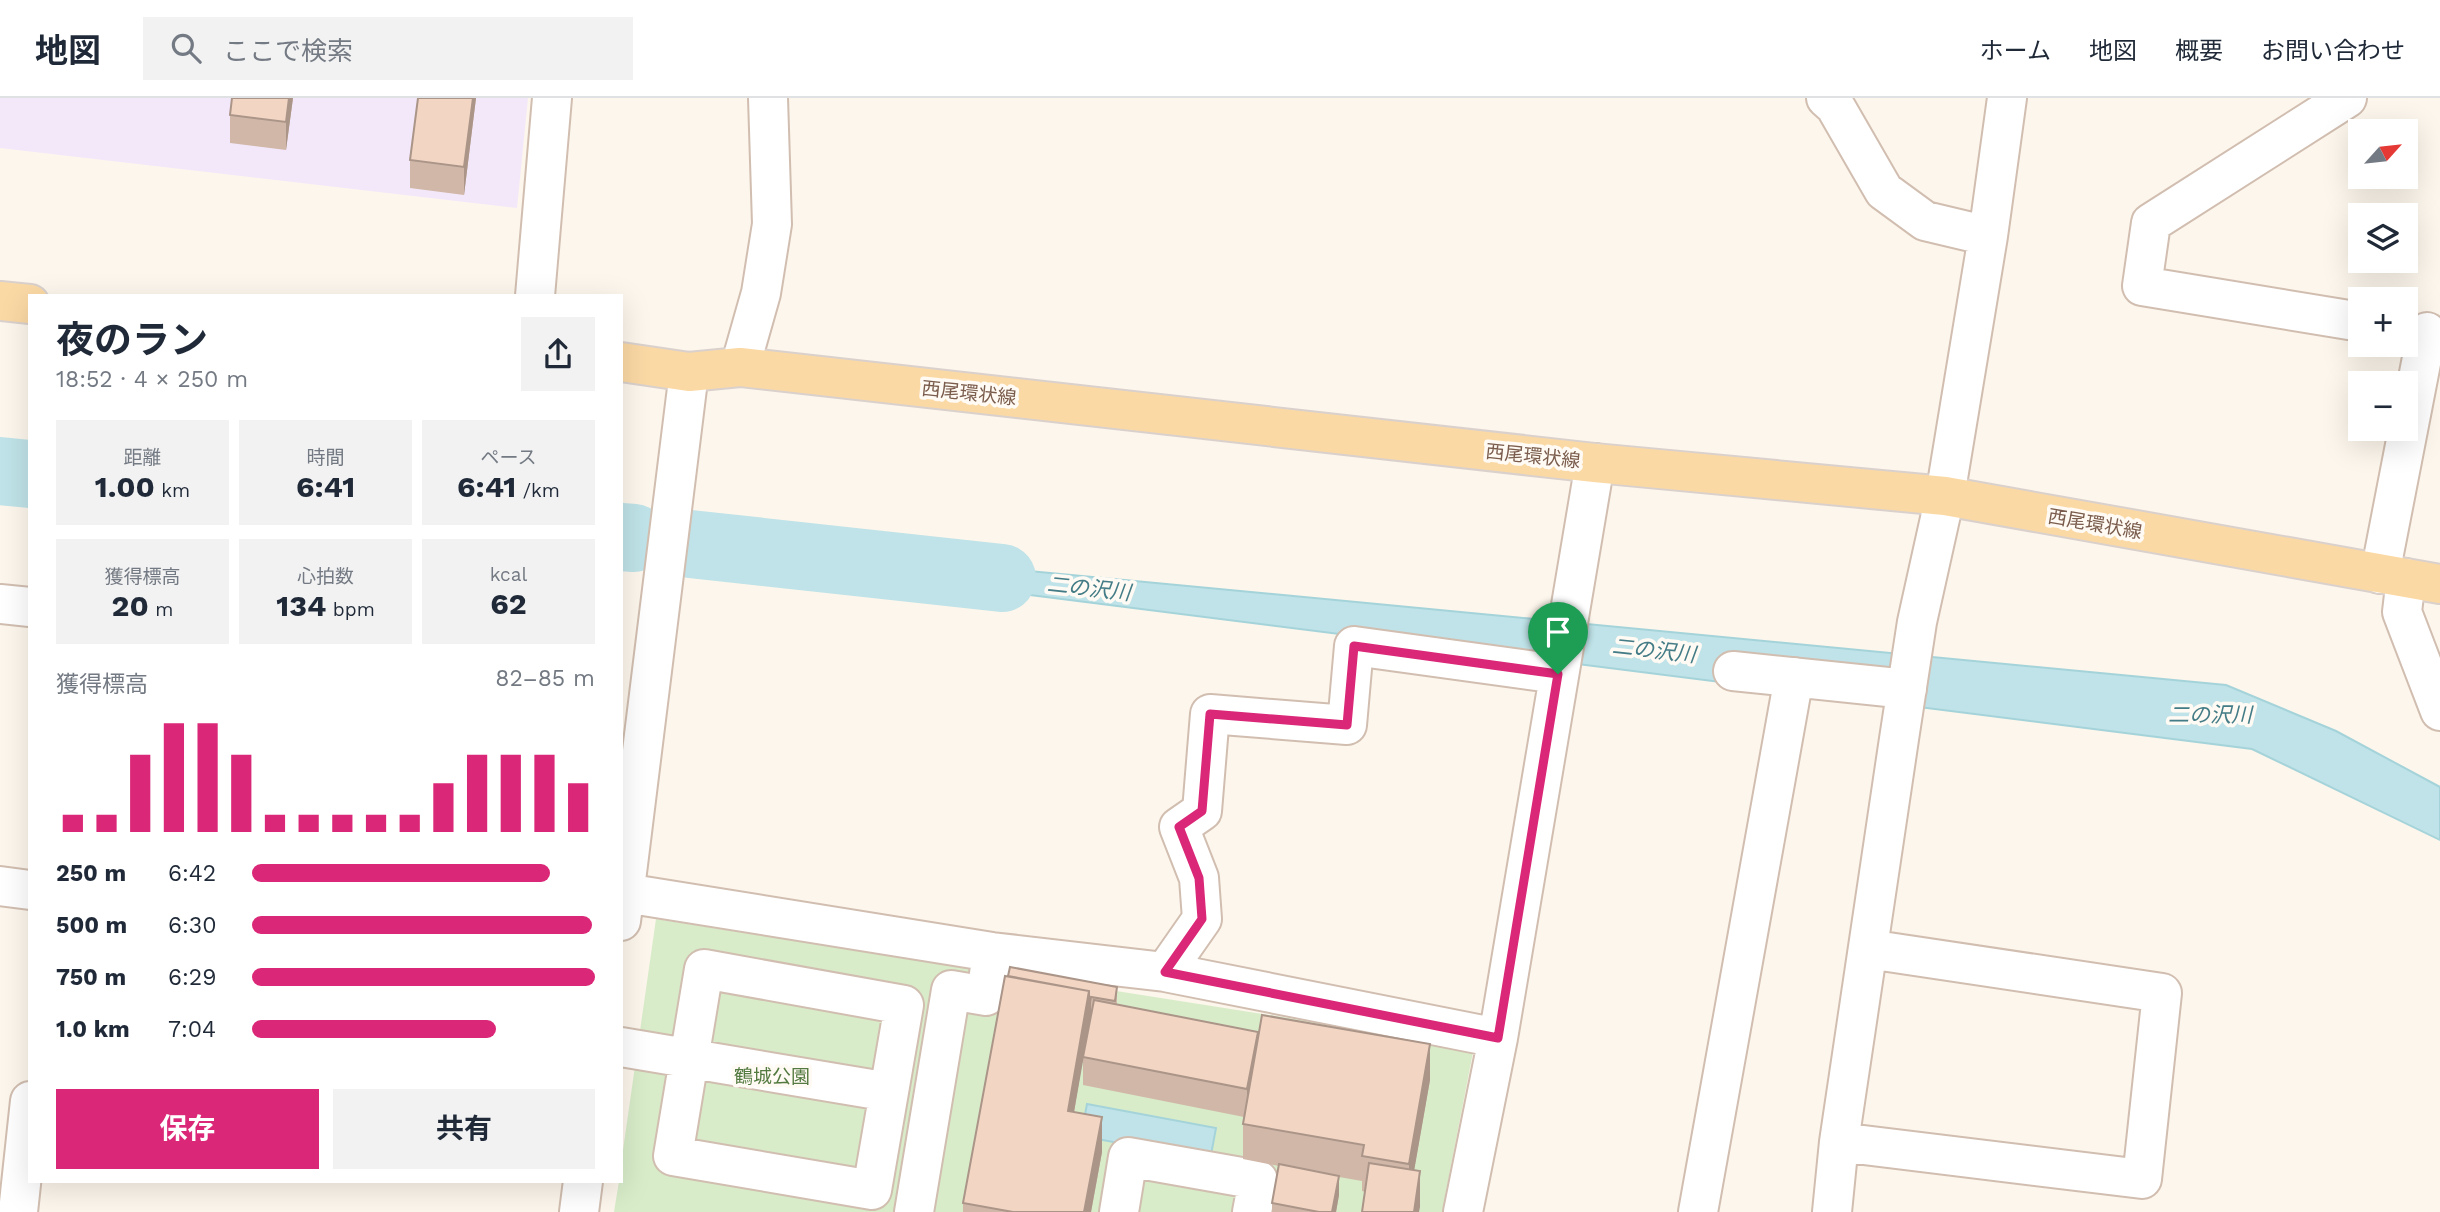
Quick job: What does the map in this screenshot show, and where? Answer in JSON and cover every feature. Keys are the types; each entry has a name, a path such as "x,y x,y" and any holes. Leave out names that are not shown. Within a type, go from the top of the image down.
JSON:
{"main road":[{"path":"0,301 28,304"},
{"name":"西尾環状線","path":"623,362 689,372 740,367 1595,463 1945,496 2409,579"}],"street":[{"path":"535,294 552,98"},
{"path":"740,367 761,293 772,224 768,98"},
{"path":"1826,98 1835,106 1884,191 1925,221 1988,236"},
{"path":"1832,1212 1839,1142 1917,622 1945,496 1988,236 2007,98"},
{"path":"2347,98 2151,223 2142,286 2348,320"},
{"path":"2424,332 2409,579 2402,612 2440,711"},
{"path":"689,372 623,907 1165,972 1498,1038"},
{"path":"1463,1212 1498,1038 1595,463"},
{"path":"0,604 28,607"},
{"path":"1165,972 1202,919 1199,878 1179,827 1202,811 1210,714 1347,725 1354,646 1558,674"},
{"path":"1733,671 1907,689"},
{"path":"1698,1212 1794,677"},
{"path":"0,886 28,890"},
{"path":"1839,1142 2141,1195 2162,993 1868,949"},
{"path":"914,1212 951,990 986,996 992,953"},
{"path":"704,970 904,1005 889,1093 872,1190 673,1156 704,970"},
{"path":"623,1047 889,1093"},
{"path":"18,1212 28,1127"},
{"path":"1119,1212 1128,1157 1258,1180 1252,1212"},
{"path":"579,1212 583,1183"}],"shaded area":[{"path":"0,98 528,98 517,208 0,148"}],"green space":[{"name":"鶴城公園","path":"656,919 1474,1047 1442,1212 614,1212 619,1183 623,1183 623,1150"}],"water":[{"name":"二の沢川","path":"915,560 2226,685 2336,731 2440,787 2440,840 2252,749 903,579"},
{"path":"1087,1104 1216,1128 1210,1160 1081,1136"}],"building":[{"path":"232,98 289,98 286,122 230,115"},
{"path":"418,98 473,98 464,167 410,160"},
{"path":"1010,967 1117,987 1115,1001 1091,997 1089,1007 1089,991 1008,976"},
{"path":"1005,976 1089,991 1068,1111 1102,1117 1084,1212 1013,1212 963,1203"},
{"path":"1094,1000 1258,1032 1247,1089 1083,1057"},
{"path":"1262,1015 1430,1044 1409,1164 1362,1156 1364,1145 1243,1124"},
{"path":"1369,1163 1420,1171 1414,1212 1362,1212"},
{"path":"1279,1164 1339,1176 1332,1212 1272,1203"}],"waterway":[{"name":"二の沢川","path":"0,471 28,474"},
{"name":"二の沢川","path":"623,537 634,538"},
{"name":"二の沢川","path":"690,544 1002,578"}],"route":[{"path":"1354,646 1558,674 1498,1038 1165,972 1202,919 1199,878 1179,827 1202,811 1210,714 1347,725 1354,646"}]}
